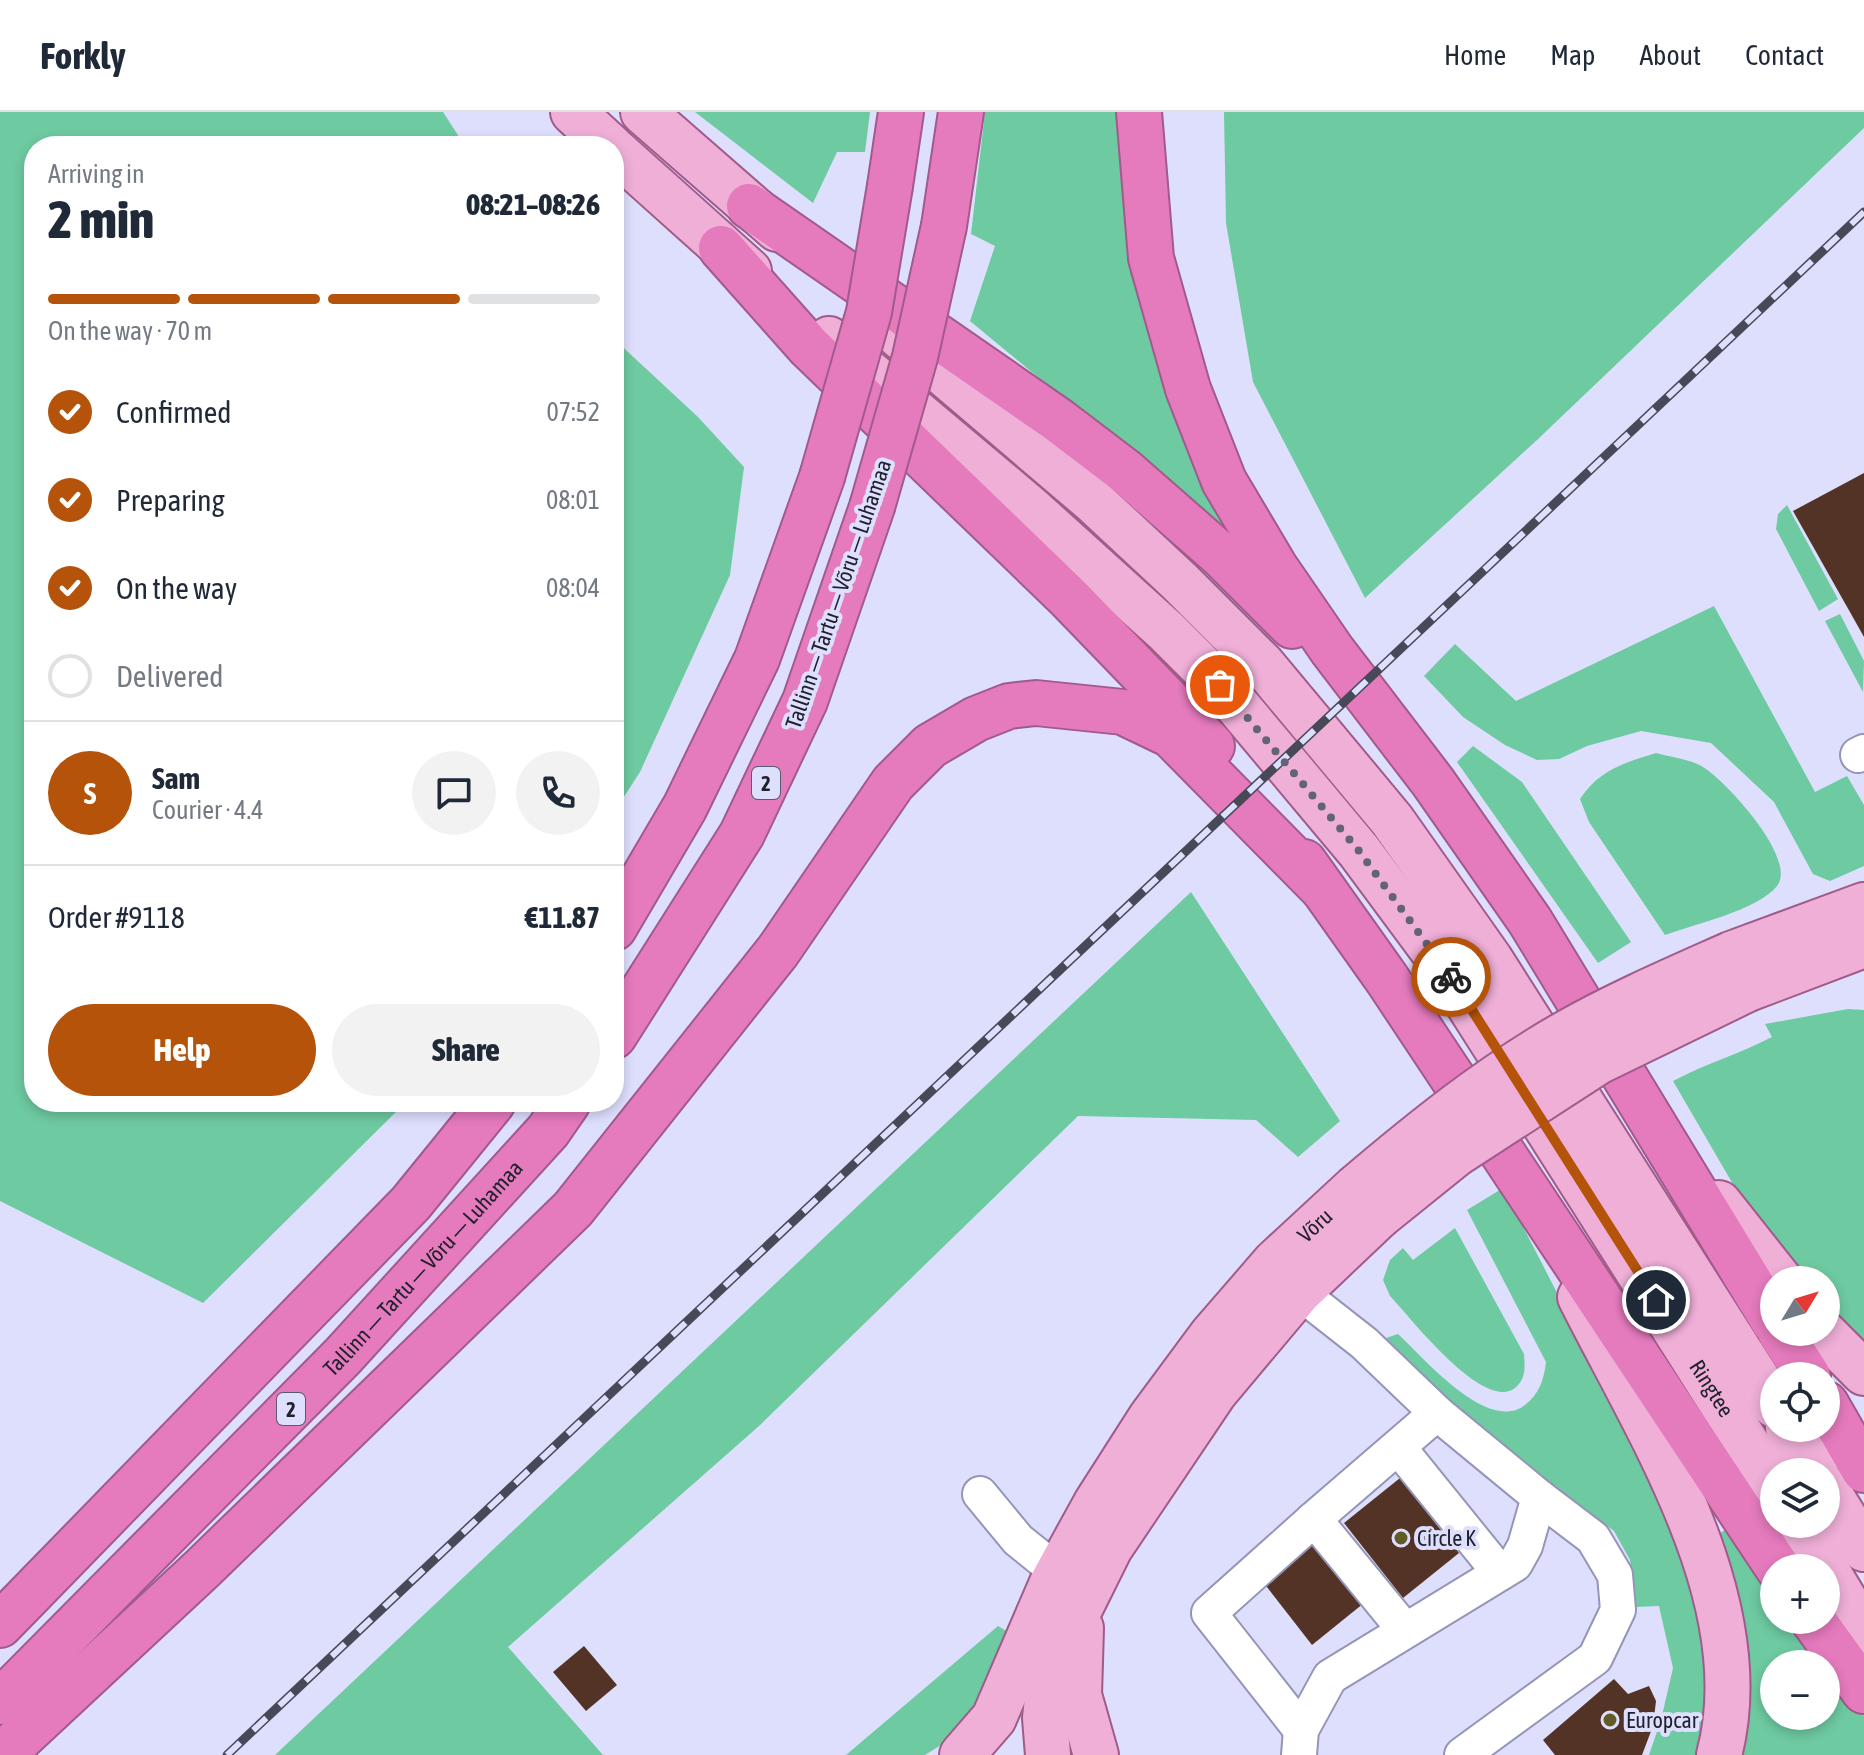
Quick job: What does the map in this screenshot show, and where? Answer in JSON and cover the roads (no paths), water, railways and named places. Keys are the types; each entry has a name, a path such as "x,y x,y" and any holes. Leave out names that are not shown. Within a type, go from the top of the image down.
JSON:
{"highway":[{"path":"624,911 685,807 757,659 822,477 869,312 901,112"},
{"name":"Tallinn — Tartu — Võru — Luhamaa","path":"624,1022 742,834 805,701 872,507 915,357 944,226 961,112"},
{"path":"1139,112 1151,258 1188,389 1224,481 1275,567 1332,650 1433,782 1530,921 1760,1299"},
{"path":"749,206 1058,420 1125,471 1222,556 1299,634 1433,782"},
{"path":"721,248 809,347 1190,719 1262,805 1387,979 1769,1554"},
{"path":"2,1755 202,1569 573,1209 778,951 893,783 930,746 976,719 1009,706 1036,703 1123,712 1171,735 1321,887"},
{"path":"0,1625 411,1203 485,1112"},
{"name":"Tallinn — Tartu — Võru — Luhamaa","path":"0,1702 343,1356 548,1131 561,1112"},
{"path":"1840,1428 1864,1470"},
{"path":"1823,1634 1864,1691"}],"main road":[{"name":"Ringtee","path":"573,112 599,136"},
{"name":"Ringtee","path":"643,112 1092,500 1263,665 1392,820 1490,959 1760,1383"},
{"name":"Ringtee","path":"624,159 721,248 1031,509 1166,631 1220,685 1359,851 1442,963 1760,1464"},
{"name":"Võru","path":"1048,1755 1045,1718 1050,1669 1070,1585 1096,1503 1151,1417 1211,1336 1275,1262 1367,1202 1456,1154 1739,972 1864,905"},
{"name":"Võru","path":"1739,972 1795,970 1864,945"},
{"path":"1795,970 1864,972"},
{"path":"1642,1106 1769,1266"},
{"name":"Võru","path":"962,1755 994,1718 1070,1585 1118,1535 1215,1392 1299,1292 1367,1202"},
{"path":"1535,1206 1680,1496 1716,1597 1727,1654 1727,1706 1719,1755"},
{"path":"1837,1346 1864,1373"},
{"path":"1840,1510 1864,1549"},
{"path":"1070,1585 1079,1695 1096,1755"},
{"path":"1840,1592 1864,1632"}],"lane":[{"path":"1299,1292 1364,1343 1437,1413 1593,1538 1615,1575 1618,1610 1595,1658 1462,1755"},
{"path":"1300,1742 1209,1613 1437,1413"},
{"path":"1398,1447 1500,1573"},
{"path":"980,1494 1018,1540 1070,1585"},
{"path":"1300,1742 1330,1677 1515,1564 1525,1546 1539,1497"},
{"path":"1314,1519 1404,1629"}],"railway":[{"path":"227,1755 1864,212"}],"place":[{"name":"Circle K","path":"1401,1538"},
{"name":"Europcar","path":"1610,1720"}]}
